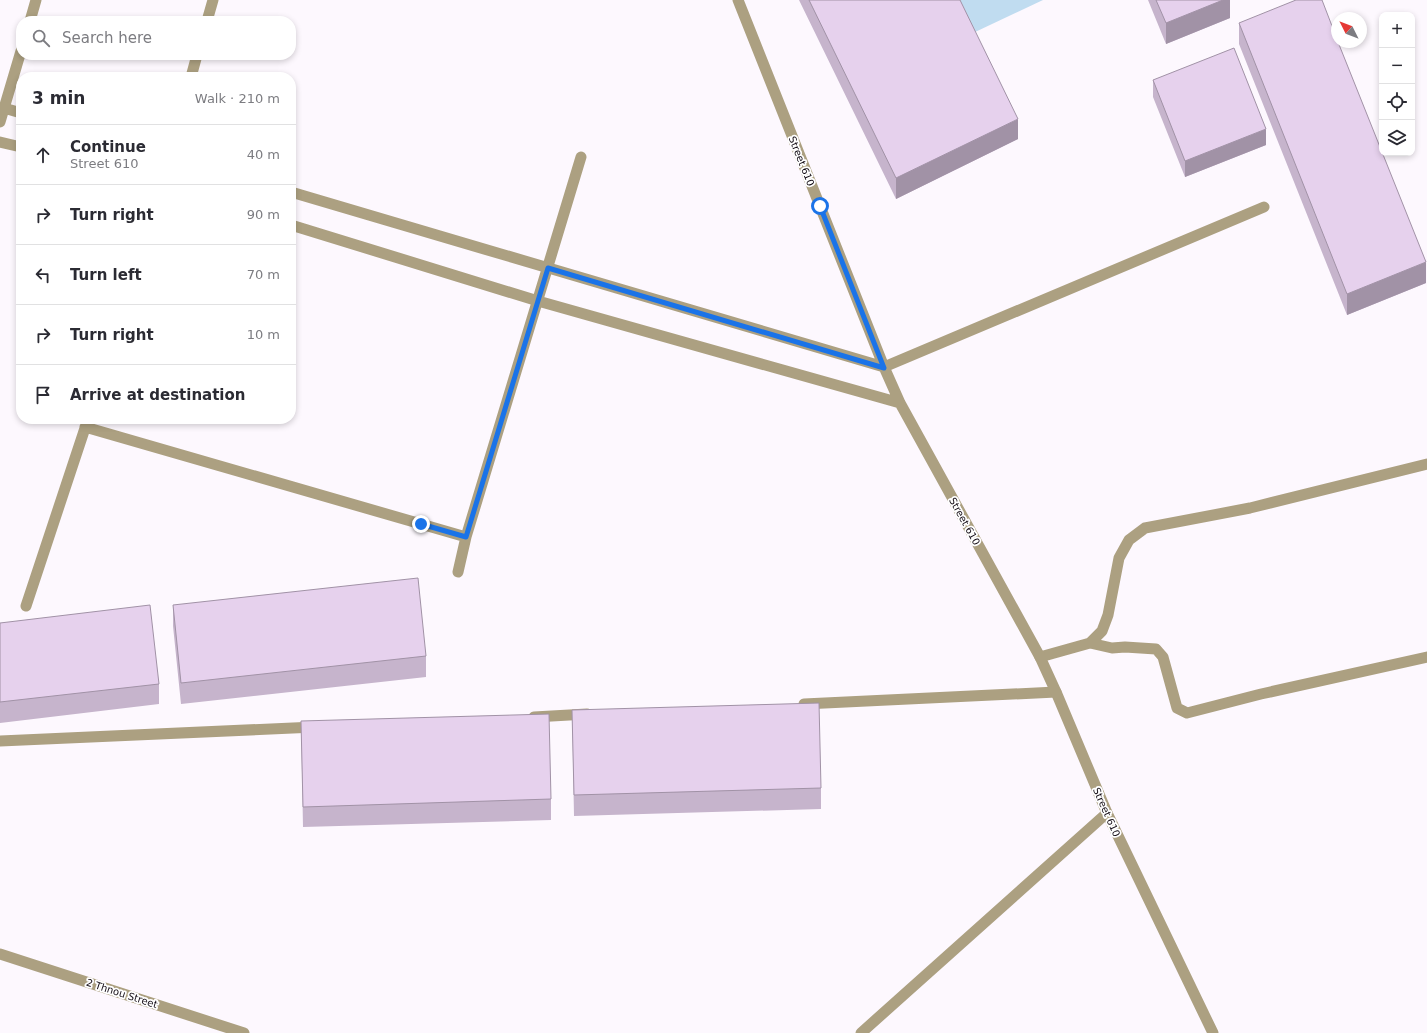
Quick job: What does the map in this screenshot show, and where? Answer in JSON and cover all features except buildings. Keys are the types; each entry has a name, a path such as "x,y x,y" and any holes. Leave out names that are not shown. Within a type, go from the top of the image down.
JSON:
{"street":[{"path":"31,16 36,0"},
{"path":"208,16 213,0"},
{"name":"Street 610","path":"738,0 884,368 900,403 1040,657 1107,813 1213,1033"},
{"path":"0,122 18,60"},
{"path":"192,72 196,60"},
{"path":"4,108 16,112"},
{"path":"0,142 16,146"},
{"path":"458,572 466,537 581,157"},
{"path":"296,193 884,368 1264,207"},
{"path":"296,227 538,301 900,403"},
{"path":"26,606 86,424"},
{"path":"89,424 466,537"},
{"path":"1090,643 1102,631 1108,615 1119,558 1129,540 1145,528 1250,508 1427,464"},
{"path":"1040,657 1090,643 1112,648 1125,647 1156,650 1163,657 1177,708 1187,713 1261,694 1427,657"},
{"path":"794,704 1056,692"},
{"path":"524,717 596,714"},
{"path":"0,741 326,726"},
{"path":"860,1033 1107,813"},
{"name":"2 Thnou Street","path":"0,954 244,1033"}],"water":[{"path":"958,0 1043,0 973,33"}],"route":[{"path":"421,524 466,537 548,268 884,368 820,206"}]}
